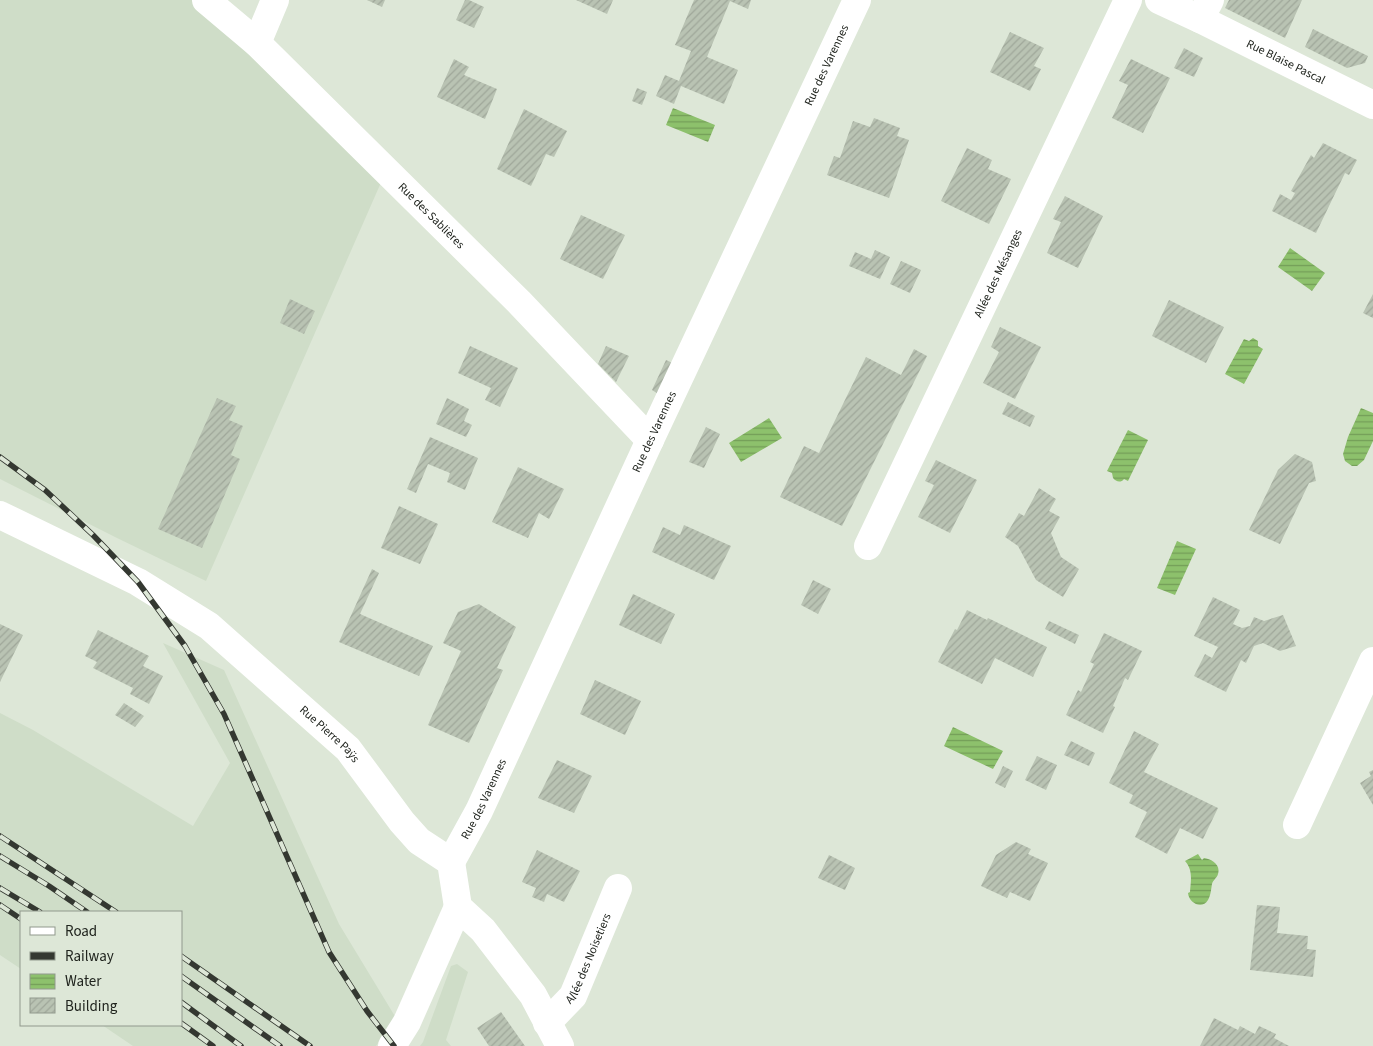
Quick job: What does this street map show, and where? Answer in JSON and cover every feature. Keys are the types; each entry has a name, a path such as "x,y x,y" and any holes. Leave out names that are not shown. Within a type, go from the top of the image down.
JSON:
{"street":[{"name":"Rue des Sablières","path":"206,0 257,43 519,302 650,440"},
{"path":"257,43 275,0"},
{"name":"Rue des Varennes","path":"451,862 479,811 650,440 857,0"},
{"name":"Allée des Mésanges","path":"868,546 1128,0"},
{"path":"1159,0 1205,9"},
{"name":"Rue Blaise Pascal","path":"1205,9 1373,105"},
{"name":"Rue Pierre Paÿs","path":"0,516 138,582 209,626 348,749 418,841 451,862"},
{"path":"1297,825 1373,661"},
{"path":"392,1046 406,1022 458,907 451,862"},
{"name":"Allée des Noisetiers","path":"554,1035 573,996 618,888"},
{"path":"458,907 483,930 533,996 554,1035"}],"shaded area":[{"path":"0,0 223,0 390,162 206,581 0,479"},
{"path":"163,643 224,670 339,924 396,1018 376,1046 133,1046 103,1026 182,1026 182,911 20,911 20,968 0,955 0,713 33,730 193,826 230,763"},
{"path":"457,964 468,972 446,1040 451,1046 420,1046 451,966"}],"water":[{"path":"673,108 715,125 708,142 666,125"},
{"path":"1290,248 1325,273 1312,291 1278,267"},
{"path":"1253,338 1258,341 1258,346 1263,349 1244,384 1225,374 1244,339 1249,341"},
{"path":"1361,408 1373,413 1373,441 1364,460 1357,466 1352,466 1345,461 1343,454 1348,437"},
{"path":"769,418 782,438 741,462 729,443"},
{"path":"1128,430 1148,440 1128,481 1124,479 1118,482 1113,478 1112,473 1107,471"},
{"path":"1177,541 1196,549 1175,595 1157,588"},
{"path":"953,727 1003,751 993,769 944,746"},
{"path":"1198,854 1202,860 1204,858 1215,863 1219,870 1208,900 1202,905 1196,904 1189,897 1191,875 1185,861"}],"building":[{"path":"367,0 385,0 382,7"},
{"path":"465,0 484,7 474,28 456,20"},
{"path":"576,0 613,0 607,14"},
{"path":"694,0 751,0 748,9 730,1 707,57 738,70 724,104 681,86 674,104 656,96 665,75 679,81 691,51 675,45"},
{"path":"1229,0 1302,0 1285,38 1225,8"},
{"path":"1313,29 1368,56 1365,63 1347,68 1305,47"},
{"path":"1010,32 1044,48 1034,66 1041,69 1030,91 990,72"},
{"path":"1184,48 1203,58 1194,77 1174,68"},
{"path":"454,59 469,67 464,75 497,89 485,119 437,97"},
{"path":"1131,59 1170,78 1143,133 1112,118 1128,85 1119,81"},
{"path":"637,88 647,92 642,105 632,101"},
{"path":"524,109 567,131 554,157 546,154 531,186 497,169"},
{"path":"874,118 900,128 897,136 909,140 889,198 827,175 834,156 840,158 853,121 870,127"},
{"path":"1323,143 1357,160 1349,175 1345,173 1316,233 1272,211 1280,194 1291,200 1295,193 1291,191 1311,155 1314,158"},
{"path":"967,148 992,160 988,169 1011,179 989,224 941,201"},
{"path":"1065,196 1103,216 1078,268 1047,253 1061,222 1053,219"},
{"path":"581,215 625,235 603,279 560,259"},
{"path":"875,250 890,257 880,279 849,266 855,252 871,259"},
{"path":"901,261 921,270 910,293 890,284"},
{"path":"1373,294 1373,318 1363,313"},
{"path":"290,299 315,311 304,334 280,323"},
{"path":"1169,300 1224,327 1206,363 1152,336"},
{"path":"1000,327 1041,347 1015,399 983,383 999,352 991,347"},
{"path":"470,346 518,368 500,407 485,400 491,388 458,373"},
{"path":"606,346 629,356 616,382 598,364"},
{"path":"914,349 927,356 842,526 780,497 804,446 819,453 866,357 901,375"},
{"path":"666,360 677,365 663,397 652,390"},
{"path":"217,398 236,406 229,420 243,426 231,455 240,459 202,548 158,529"},
{"path":"447,398 469,409 464,421 472,425 466,437 436,424"},
{"path":"1008,402 1035,416 1030,427 1002,414"},
{"path":"706,427 720,434 704,468 689,462"},
{"path":"430,437 478,458 465,490 447,482 450,473 428,464 416,493 407,489"},
{"path":"1295,454 1312,462 1316,481 1309,483 1280,544 1249,530 1278,470"},
{"path":"936,460 977,480 950,533 918,517 934,485 925,481"},
{"path":"518,467 564,489 549,519 539,513 528,538 492,522"},
{"path":"1039,488 1056,499 1049,511 1060,517 1051,533 1061,557 1079,569 1063,597 1036,580 1018,546 1005,537 1019,513 1024,516"},
{"path":"399,506 438,524 420,564 381,548"},
{"path":"684,525 731,546 714,580 652,552 663,527 680,535"},
{"path":"372,569 379,573 360,614 433,646 419,676 339,642"},
{"path":"813,580 831,589 818,614 801,605"},
{"path":"633,594 675,614 661,644 619,625"},
{"path":"1213,597 1240,610 1233,624 1242,628 1250,626 1254,617 1264,621 1283,615 1296,646 1280,651 1263,643 1254,646 1246,663 1241,660 1226,692 1194,676 1205,654 1212,658 1218,647 1194,636"},
{"path":"479,604 516,627 497,668 503,670 469,743 428,725 461,651 443,643 458,612"},
{"path":"967,610 987,620 988,618 1047,647 1033,677 995,658 982,684 938,662"},
{"path":"1049,621 1079,635 1075,644 1045,629"},
{"path":"0,624 23,635 0,682"},
{"path":"98,630 149,656 143,666 163,676 149,704 130,694 133,688 93,668 97,662 85,656"},
{"path":"1104,633 1142,651 1128,680 1125,678 1103,733 1066,715 1078,690 1081,692 1094,664 1090,662"},
{"path":"595,680 641,701 625,735 580,714"},
{"path":"124,703 144,716 135,727 115,715"},
{"path":"1134,731 1159,744 1144,772 1218,808 1203,839 1180,828 1167,854 1135,837 1147,812 1129,803 1133,795 1109,783"},
{"path":"1071,741 1095,753 1089,766 1064,755"},
{"path":"1037,756 1057,765 1046,790 1025,780"},
{"path":"557,760 592,776 574,813 538,798"},
{"path":"1003,766 1013,771 1005,788 995,783"},
{"path":"1373,770 1373,805 1360,783 1371,776 1369,772"},
{"path":"1016,842 1031,849 1028,854 1048,863 1030,901 1010,892 1007,898 981,886 996,855"},
{"path":"537,850 580,871 564,902 547,894 544,902 532,897 536,888 522,882"},
{"path":"829,855 855,868 845,890 818,878"},
{"path":"1257,905 1280,907 1277,933 1308,936 1307,949 1316,950 1313,977 1250,970"},
{"path":"501,1012 525,1046 489,1046 477,1028"},
{"path":"1214,1018 1238,1030 1240,1026 1255,1034 1259,1026 1276,1034 1274,1038 1289,1046 1200,1046"}],"railway":[{"path":"0,457 45,490 93,535 138,582 185,646 224,714 329,952 367,1011 394,1046"},
{"path":"0,836 114,911"},
{"path":"0,856 86,911"},
{"path":"0,888 38,911"},
{"path":"0,905 20,918"},
{"path":"182,957 310,1046"},
{"path":"182,977 280,1046"},
{"path":"182,1003 241,1046"},
{"path":"182,1024 213,1046"}]}
